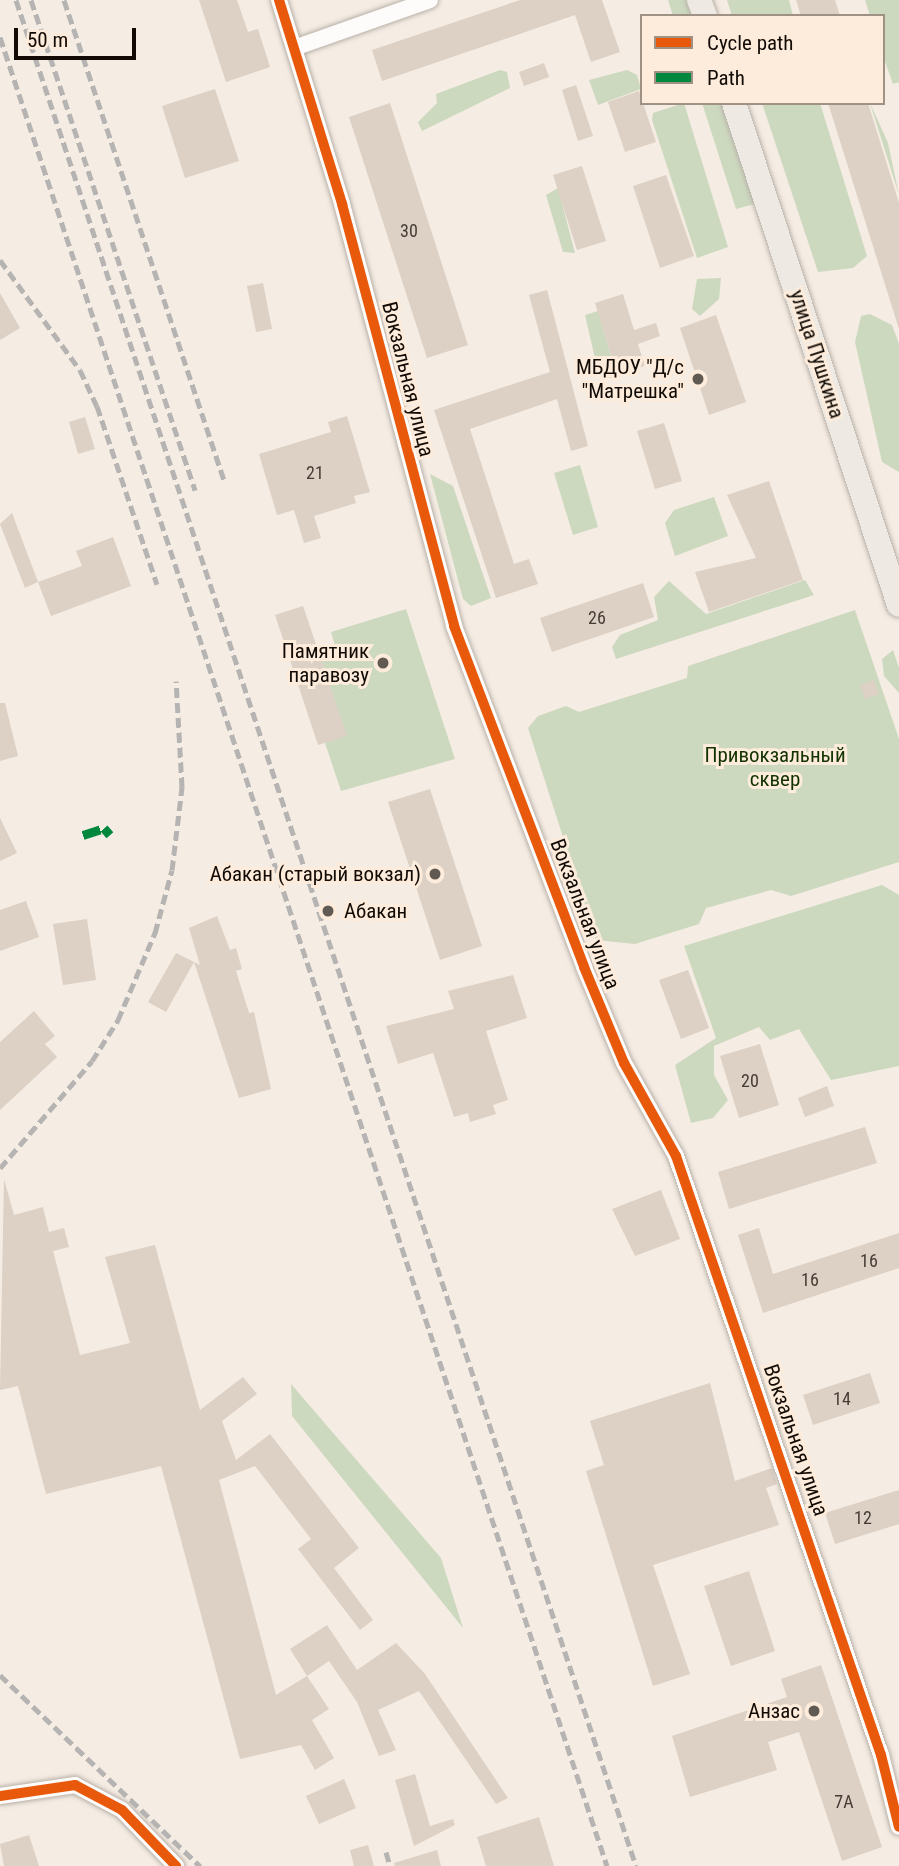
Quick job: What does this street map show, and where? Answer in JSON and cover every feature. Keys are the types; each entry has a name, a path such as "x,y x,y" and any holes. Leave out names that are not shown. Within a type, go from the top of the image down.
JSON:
{"main road":[{"name":"улица Пушкина","path":"735,105 899,605"}],"street":[{"name":"Вокзальная улица","path":"279,0 454,626 573,942 624,1063 676,1156 881,1755 899,1827"},
{"path":"294,48 430,0"},
{"path":"0,1796 75,1785 86,1789 122,1810 176,1866"}],"green space":[{"path":"668,0 688,0 693,14 672,14"},
{"path":"727,0 789,0 792,14 731,14"},
{"path":"865,0 899,0 899,82 893,84 885,62 885,14 869,14"},
{"path":"500,70 507,72 510,88 422,131 418,122 437,103 436,94"},
{"path":"627,70 637,75 640,89 598,105 589,80"},
{"path":"685,105 728,247 697,258 652,120 653,113"},
{"path":"703,105 724,105 755,204 736,209"},
{"path":"763,105 821,105 867,256 853,268 818,272"},
{"path":"871,105 888,143 899,195"},
{"path":"558,188 575,253 563,252 546,195"},
{"path":"721,278 719,299 700,316 692,309 697,279"},
{"path":"598,311 618,379 599,376 585,315"},
{"path":"870,314 892,325 899,344 899,472 882,462 855,342 861,316"},
{"path":"580,465 598,527 573,535 554,473"},
{"path":"430,474 453,486 491,598 471,606 463,599"},
{"path":"714,497 728,536 675,556 665,523 674,510"},
{"path":"805,580 814,595 616,659 612,647 620,635 658,620 654,597 669,581 706,614"},
{"path":"406,609 455,759 341,791 325,743 346,735 318,651 335,646 331,632"},
{"name":"Привокзальный сквер","path":"855,610 899,739 899,862 791,896 771,890 706,908 699,924 635,944 596,940 528,728 538,716 566,706 579,712 687,678 688,666"},
{"path":"893,650 899,668 899,693 884,676 882,659"},
{"path":"882,885 899,895 899,1066 831,1080 799,1029 770,1040 759,1027 714,1046 714,1075 728,1100 713,1118 691,1123 675,1065 716,1038 684,946"},
{"path":"291,1384 441,1558 463,1628 292,1416"}],"building":[{"path":"199,0 237,0 248,32 258,29 270,67 226,82"},
{"path":"520,0 602,0 620,52 591,62 575,15 382,81 372,50"},
{"path":"796,0 835,0 839,14 800,14"},
{"path":"544,63 549,77 524,86 519,72"},
{"path":"576,85 593,136 578,141 562,90"},
{"path":"215,89 239,161 185,178 162,106"},
{"path":"639,91 640,105 644,105 656,142 625,152 608,102"},
{"path":"390,103 468,345 427,358 349,117"},
{"path":"829,105 869,105 899,203 899,329"},
{"path":"582,166 606,241 577,250 553,175"},
{"path":"666,175 694,256 660,268 633,186"},
{"path":"263,283 272,329 256,332 247,286"},
{"path":"547,290 588,446 571,451 557,399 470,429 514,564 529,559 538,584 496,598 434,410 550,372 529,295"},
{"path":"0,293 20,328 0,340"},
{"path":"623,294 634,330 656,323 660,336 638,344 645,366 617,374 595,303"},
{"path":"716,315 746,402 709,415 680,328"},
{"path":"347,416 370,492 354,496 356,503 314,516 321,538 304,543 294,510 277,515 259,454 331,432 328,422"},
{"path":"85,417 95,449 78,454 69,422"},
{"path":"664,423 682,481 655,489 637,431"},
{"path":"769,481 803,580 709,612 695,572 756,558 727,495"},
{"path":"12,513 38,582 25,588 0,524"},
{"path":"113,537 131,586 51,616 38,582 82,566 76,551"},
{"path":"643,583 654,617 552,652 540,618"},
{"path":"303,606 347,736 318,745 275,615"},
{"path":"874,680 879,694 865,699 860,685"},
{"path":"0,703 5,703 18,756 0,761"},
{"name":"Абакан (старый вокзал)","path":"430,789 482,946 440,960 388,802"},
{"path":"0,818 17,853 0,861"},
{"path":"26,901 39,937 0,951 0,910"},
{"path":"217,916 230,950 236,948 242,969 236,971 249,1013 254,1012 271,1089 239,1098 194,962 200,965 189,928"},
{"path":"87,919 96,980 63,985 53,924"},
{"path":"176,953 194,962 166,1012 148,1002"},
{"path":"688,970 709,1028 681,1039 659,980"},
{"path":"513,975 527,1018 486,1031 508,1100 493,1105 496,1114 470,1122 468,1113 454,1117 433,1053 398,1064 386,1026 454,1009 448,991"},
{"path":"34,1011 55,1036 45,1044 57,1057 0,1110 0,1042"},
{"path":"760,1044 779,1105 739,1118 720,1056"},
{"path":"827,1086 834,1106 805,1117 798,1098"},
{"path":"865,1127 877,1163 729,1209 718,1172"},
{"path":"4,1179 14,1215 43,1207 49,1232 64,1228 69,1247 53,1251 80,1355 130,1343 105,1257 155,1245 200,1410 243,1377 257,1394 222,1421 236,1460 270,1434 359,1548 334,1568 373,1620 360,1630 298,1549 311,1539 255,1466 219,1480 276,1695 307,1676 329,1709 312,1720 334,1758 315,1770 301,1745 240,1759 161,1466 46,1494 18,1386 0,1390"},
{"path":"661,1190 680,1239 635,1256 612,1209"},
{"path":"759,1228 773,1274 899,1233 899,1268 763,1313 738,1235"},
{"path":"870,1373 880,1403 813,1425 803,1395"},
{"path":"710,1383 735,1481 772,1468 777,1484 766,1488 779,1525 653,1565 690,1674 653,1686 586,1471 604,1465 590,1421"},
{"path":"899,1490 899,1524 835,1544 825,1513"},
{"path":"749,1571 775,1651 731,1666 704,1586"},
{"path":"327,1625 357,1670 396,1643 425,1674 508,1798 496,1804 419,1691 378,1710 396,1750 379,1756 357,1702 329,1661 307,1676 290,1649"},
{"path":"821,1665 882,1847 842,1861 799,1732 768,1742 777,1770 690,1797 672,1736 787,1697 781,1679"},
{"path":"415,1774 430,1826 453,1819 455,1825 414,1846 395,1780"},
{"path":"344,1779 356,1808 319,1824 306,1796"},
{"path":"539,1817 554,1866 486,1866 477,1837"},
{"path":"29,1835 39,1866 4,1866 0,1844"},
{"path":"368,1845 374,1866 354,1866 350,1850"},
{"path":"437,1850 441,1866 395,1866 394,1863"}],"railway":[{"path":"16,0 636,1866"},
{"path":"31,0 195,490"},
{"path":"64,0 225,483"},
{"path":"0,37 607,1866"},
{"path":"0,260 80,370 97,406 157,584"},
{"path":"0,1168 92,1061 118,1020 155,933 172,870 182,787 176,681"},
{"path":"0,1675 200,1866"},
{"path":"386,1852 390,1866"}],"marked path":[{"path":"83,835 104,828 110,835"}],"cycle path":[{"path":"279,0 342,204 454,626 584,967 624,1063 676,1156 881,1755 899,1827"},
{"path":"0,1796 75,1785 122,1810 176,1866"}],"place":[{"name":"МБДОУ \"Д/с \"Матрешка\"","path":"698,379"},
{"name":"Памятник паравозу","path":"383,663"},
{"name":"Абакан (старый вокзал)","path":"435,874"},
{"name":"Абакан","path":"328,911"},
{"name":"Анзас","path":"814,1711"}]}
